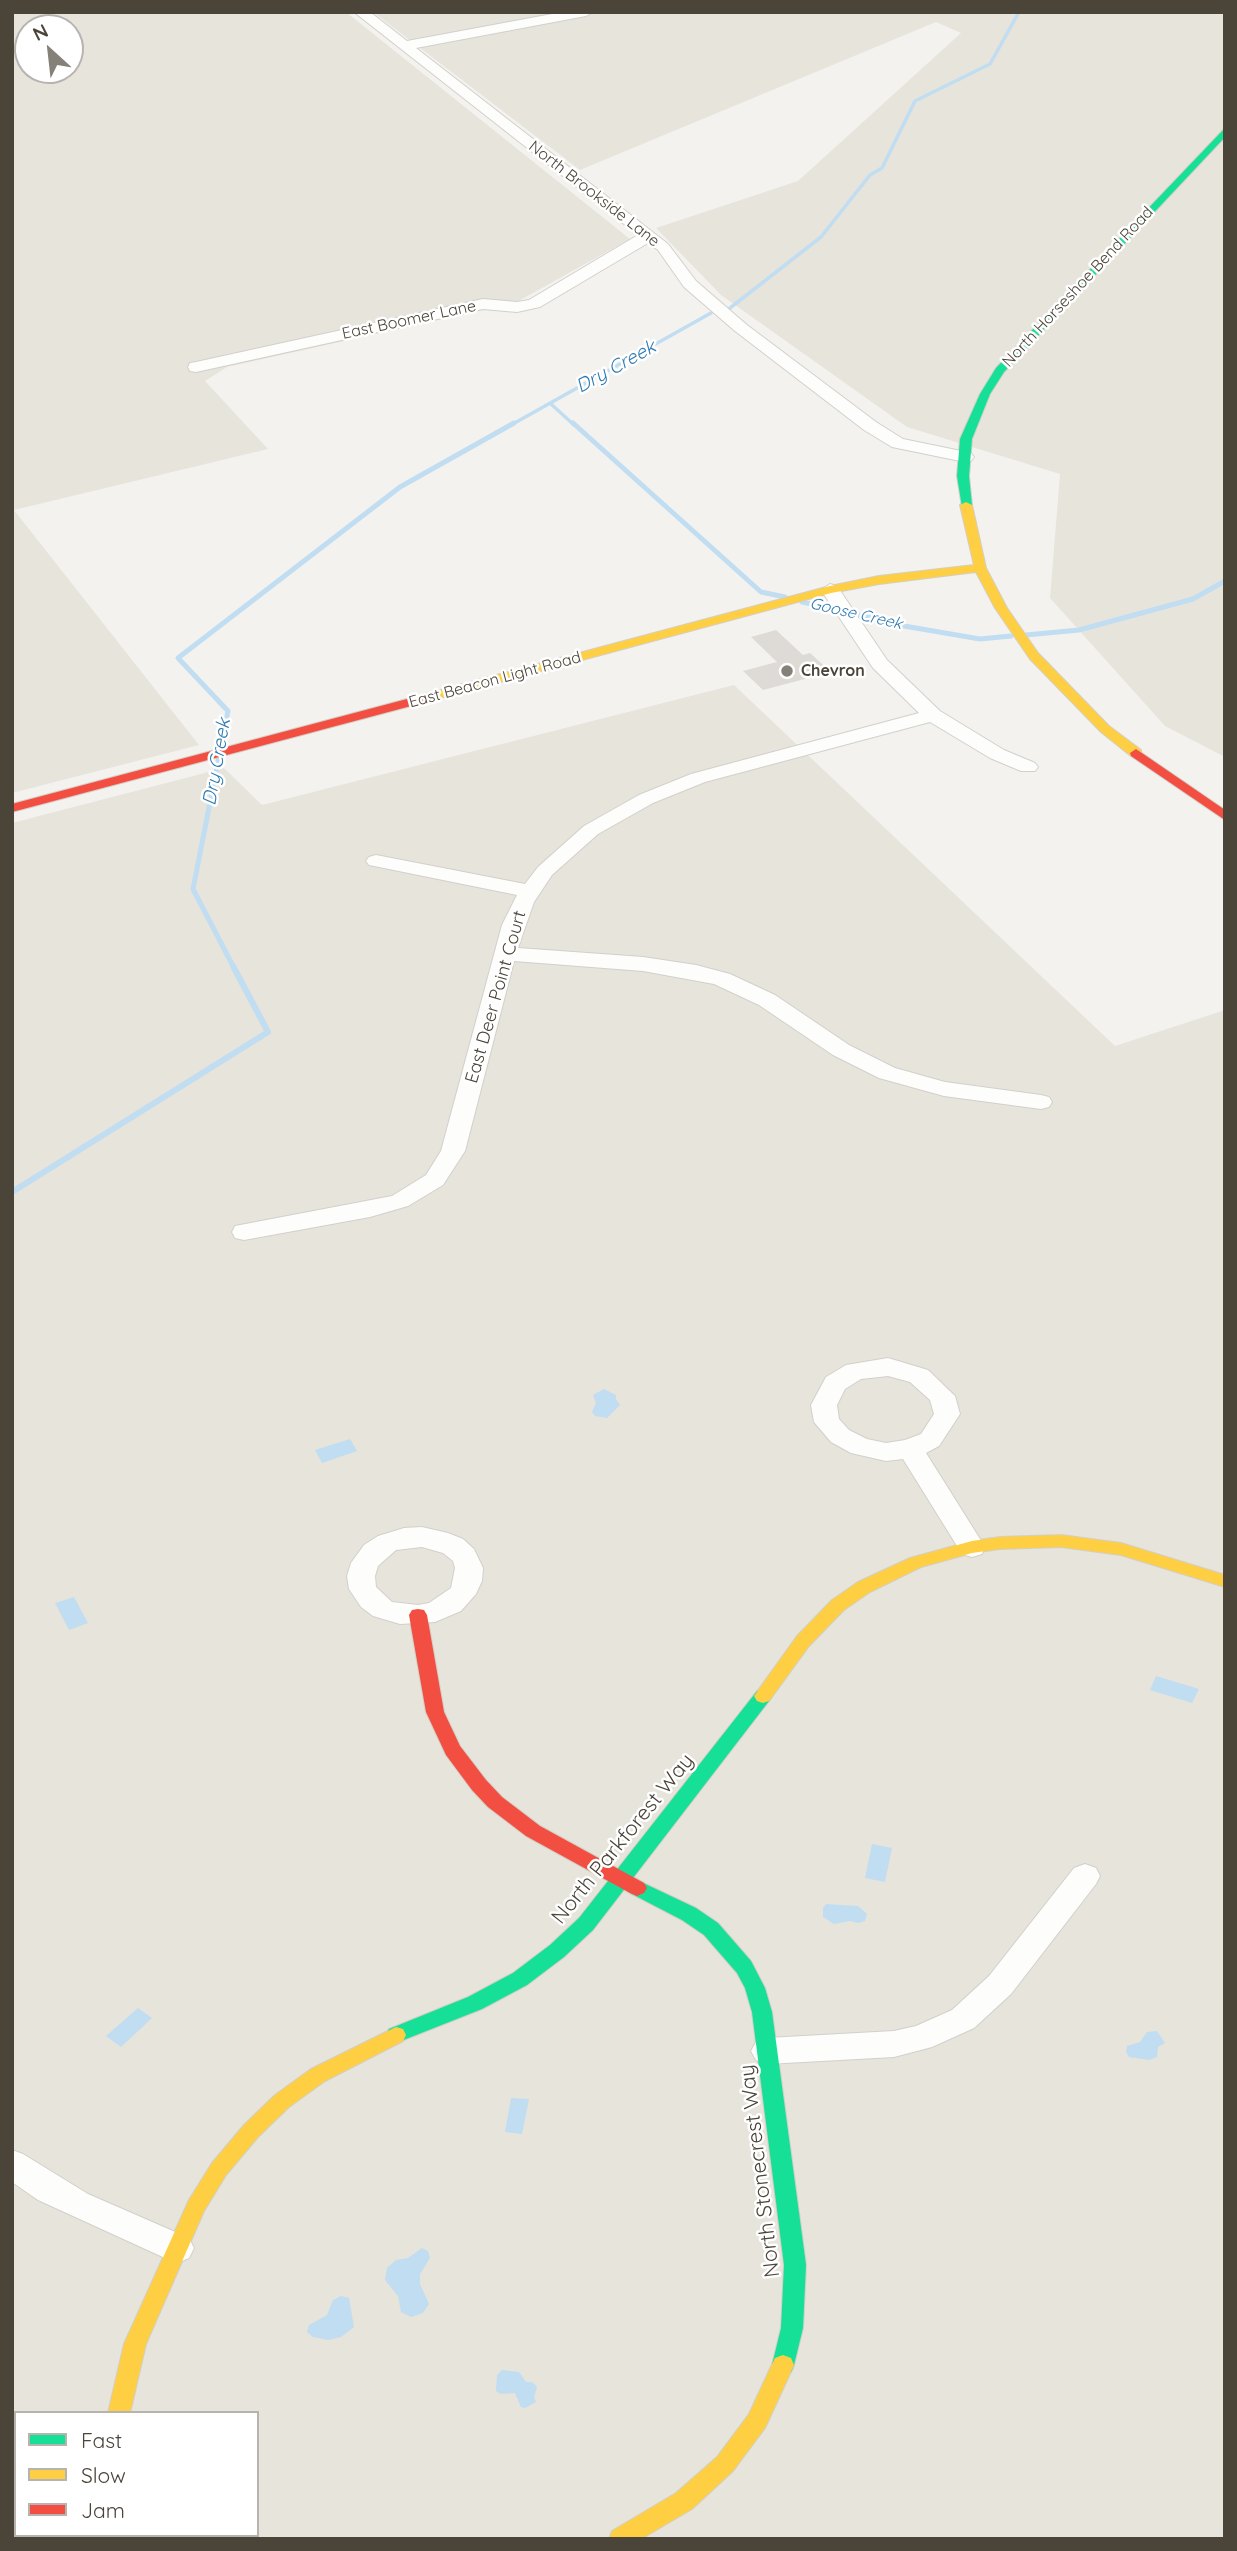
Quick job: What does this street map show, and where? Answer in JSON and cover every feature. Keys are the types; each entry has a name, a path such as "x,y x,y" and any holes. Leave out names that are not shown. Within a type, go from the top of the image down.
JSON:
{"main road":[{"name":"North Horseshoe Bend Road","path":"1225,131 1000,370 966,439 962,476 966,508 980,568 1016,632 1079,704 1156,769 1225,816"},
{"name":"East Beacon Light Road","path":"12,808 830,590 880,580 980,568"},
{"name":"North Parkforest Way","path":"119,2411 135,2344 196,2206 219,2169 251,2131 282,2101 352,2055 475,2003 520,1979 557,1951 586,1923 621,1880 818,1623 855,1593 890,1573 944,1553 1030,1541 1089,1544 1150,1556 1225,1581"},
{"name":"North Stonecrest Way","path":"418,1615 435,1712 465,1768 495,1802 533,1832 689,1914 729,1947 755,1988 762,2012 795,2265 792,2328 780,2375 757,2421 725,2464 684,2501 620,2539"}],"street":[{"name":"North Brookside Lane","path":"361,12 663,247 691,284 741,328 870,426 898,443 965,457"},
{"path":"405,47 586,12"},
{"name":"East Boomer Lane","path":"196,367 483,304 498,303 517,307 534,304 648,236"},
{"path":"830,590 880,664 933,715 987,748 1028,767"},
{"name":"East Deer Point Court","path":"244,1232 400,1201 435,1180 453,1152 513,925 530,891 545,871 591,830 646,799 698,778 933,715"},
{"path":"376,861 530,891"},
{"path":"505,954 643,964 696,972 745,989 841,1050 887,1073 944,1089 1041,1102"},
{"path":"888,1367 919,1376 935,1389 942,1396 947,1414 930,1440 910,1449 886,1452 873,1450 860,1447 840,1436 827,1422 824,1405 835,1383 855,1371 888,1367"},
{"path":"910,1449 972,1547"},
{"path":"767,2051 894,2044 921,2038 963,2019 1000,1985 1085,1876"},
{"path":"12,2164 68,2199 177,2248"}],"shaded area":[{"path":"12,12 346,12 630,239 515,303 227,367 205,381 268,449 14,510 199,745 12,793"},
{"path":"373,12 1225,12 1225,757 1165,726 1050,598 1060,474 907,427 721,295 656,228 798,181 961,33 936,22 580,170"},
{"path":"734,685 1115,1046 1225,1010 1225,2539 12,2539 12,823 224,768 262,805"}],"water":[{"path":"604,1389 616,1395 620,1405 607,1418 595,1416 592,1412 596,1403 593,1395"},
{"path":"350,1439 357,1451 322,1463 315,1450"},
{"path":"74,1597 88,1623 69,1630 55,1603"},
{"path":"1156,1676 1199,1689 1192,1703 1150,1690"},
{"path":"872,1844 892,1848 885,1882 865,1878"},
{"path":"826,1904 858,1906 867,1914 865,1921 834,1924 823,1917"},
{"path":"138,2008 152,2018 121,2047 106,2036"},
{"path":"1157,2031 1165,2043 1158,2047 1157,2057 1149,2060 1129,2057 1127,2046 1140,2042 1147,2032"},
{"path":"511,2098 529,2099 522,2134 505,2132"},
{"path":"422,2248 428,2251 430,2258 420,2274 420,2284 429,2304 423,2313 411,2317 401,2312 398,2296 385,2280 387,2268 396,2260 408,2258"},
{"path":"341,2296 349,2298 354,2327 341,2337 328,2340 313,2337 307,2332 309,2325 327,2315 333,2300"},
{"path":"502,2370 519,2372 526,2382 532,2382 537,2387 534,2397 536,2402 525,2408 521,2407 515,2393 501,2394 496,2391 497,2375"}],"building":[{"name":"Chevron","path":"776,630 803,655 810,653 831,672 763,690 743,671 777,662 751,637"}],"waterway":[{"name":"Dry Creek","path":"730,308 821,237 870,175 882,168 915,101 990,64 1019,12"},
{"name":"Dry Creek","path":"511,425 711,313"},
{"name":"Goose Creek","path":"551,404 574,425"},
{"name":"Dry Creek","path":"234,968 193,889 228,711 178,658 400,487 514,423"},
{"name":"Goose Creek","path":"573,423 761,592 785,597"},
{"name":"Goose Creek","path":"1026,635 1079,630 1193,599 1225,581"},
{"name":"Goose Creek","path":"802,602 839,610"},
{"name":"Goose Creek","path":"850,613 904,626 980,639 1011,636"},
{"name":"Dry Creek","path":"12,1192 268,1032 233,966"}],"traffic: fast":[{"path":"966,505 963,476 966,439 985,394 1000,370 1225,131"},
{"path":"396,2035 475,2003 520,1979 557,1951 586,1924 763,1696"},
{"path":"637,1888 689,1914 711,1929 744,1967 755,1988 762,2012 795,2265 792,2328 783,2365"}],"traffic: slow":[{"path":"966,505 980,568 1001,608 1034,656 1105,729 1136,753"},
{"path":"422,699 830,590 879,580 980,568"},
{"path":"763,1696 803,1641 838,1605 864,1587 916,1562 972,1547 1000,1543 1061,1541 1121,1549 1225,1581"},
{"path":"119,2411 135,2344 196,2206 219,2169 251,2131 282,2101 318,2075 396,2035"},
{"path":"620,2539 684,2501 725,2464 757,2421 783,2365"}],"traffic: jam":[{"path":"12,808 422,699"},
{"path":"1136,753 1225,816"},
{"path":"418,1615 435,1712 453,1750 479,1785 495,1802 533,1831 637,1888"}],"place":[{"name":"Chevron","path":"787,671"}]}
